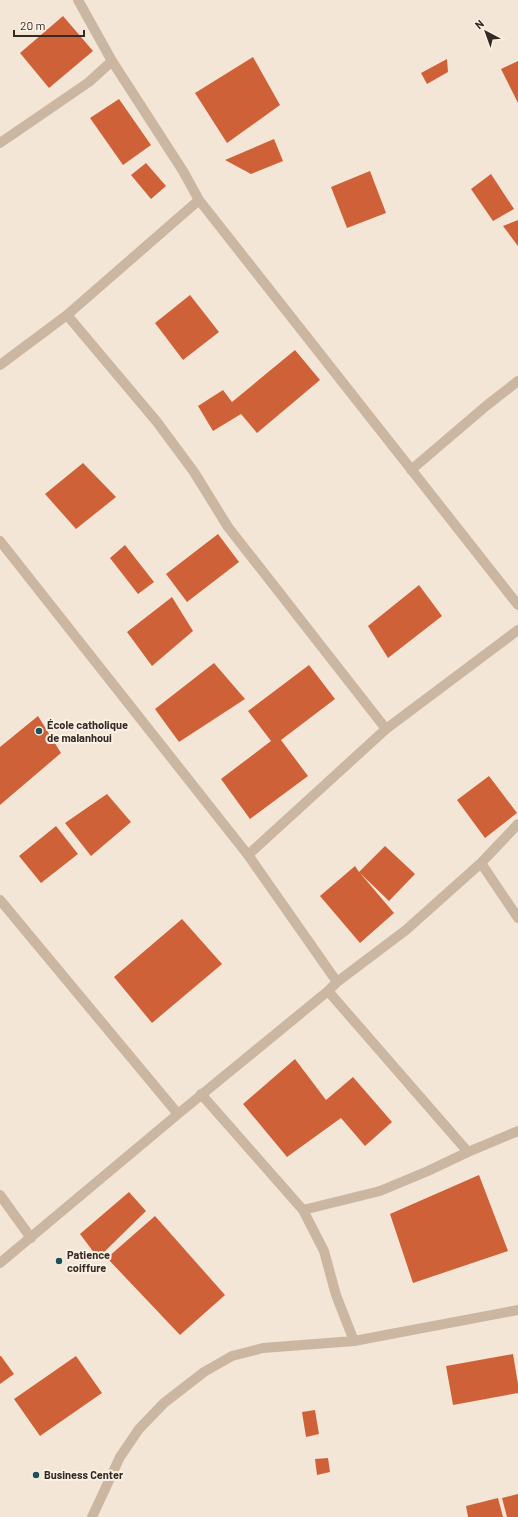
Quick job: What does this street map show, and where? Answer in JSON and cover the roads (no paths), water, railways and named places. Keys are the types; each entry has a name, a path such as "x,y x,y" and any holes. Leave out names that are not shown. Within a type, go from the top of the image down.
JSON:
{"street":[{"path":"78,0 112,61 183,171 199,200 518,605"},
{"path":"0,143 89,82 112,61"},
{"path":"0,365 67,315 199,200"},
{"path":"67,315 157,422 194,472 228,527 386,729"},
{"path":"411,470 486,406 518,381"},
{"path":"0,541 248,855 337,982"},
{"path":"248,855 386,729 518,630"},
{"path":"0,1263 337,982 406,930 481,863 518,824"},
{"path":"481,863 518,918"},
{"path":"0,900 178,1114"},
{"path":"328,991 468,1152"},
{"path":"202,1094 303,1210 324,1251 336,1295 354,1340"},
{"path":"303,1210 380,1191 518,1131"},
{"path":"0,1195 31,1238"},
{"path":"92,1517 120,1457 140,1429 164,1403 204,1372 232,1356 263,1348 354,1340 518,1310"}],"place":[{"name":"École catholique de malanhoui","path":"39,731"},
{"name":"Patience coiffure","path":"59,1261"},
{"name":"Business Center","path":"36,1475"}]}
